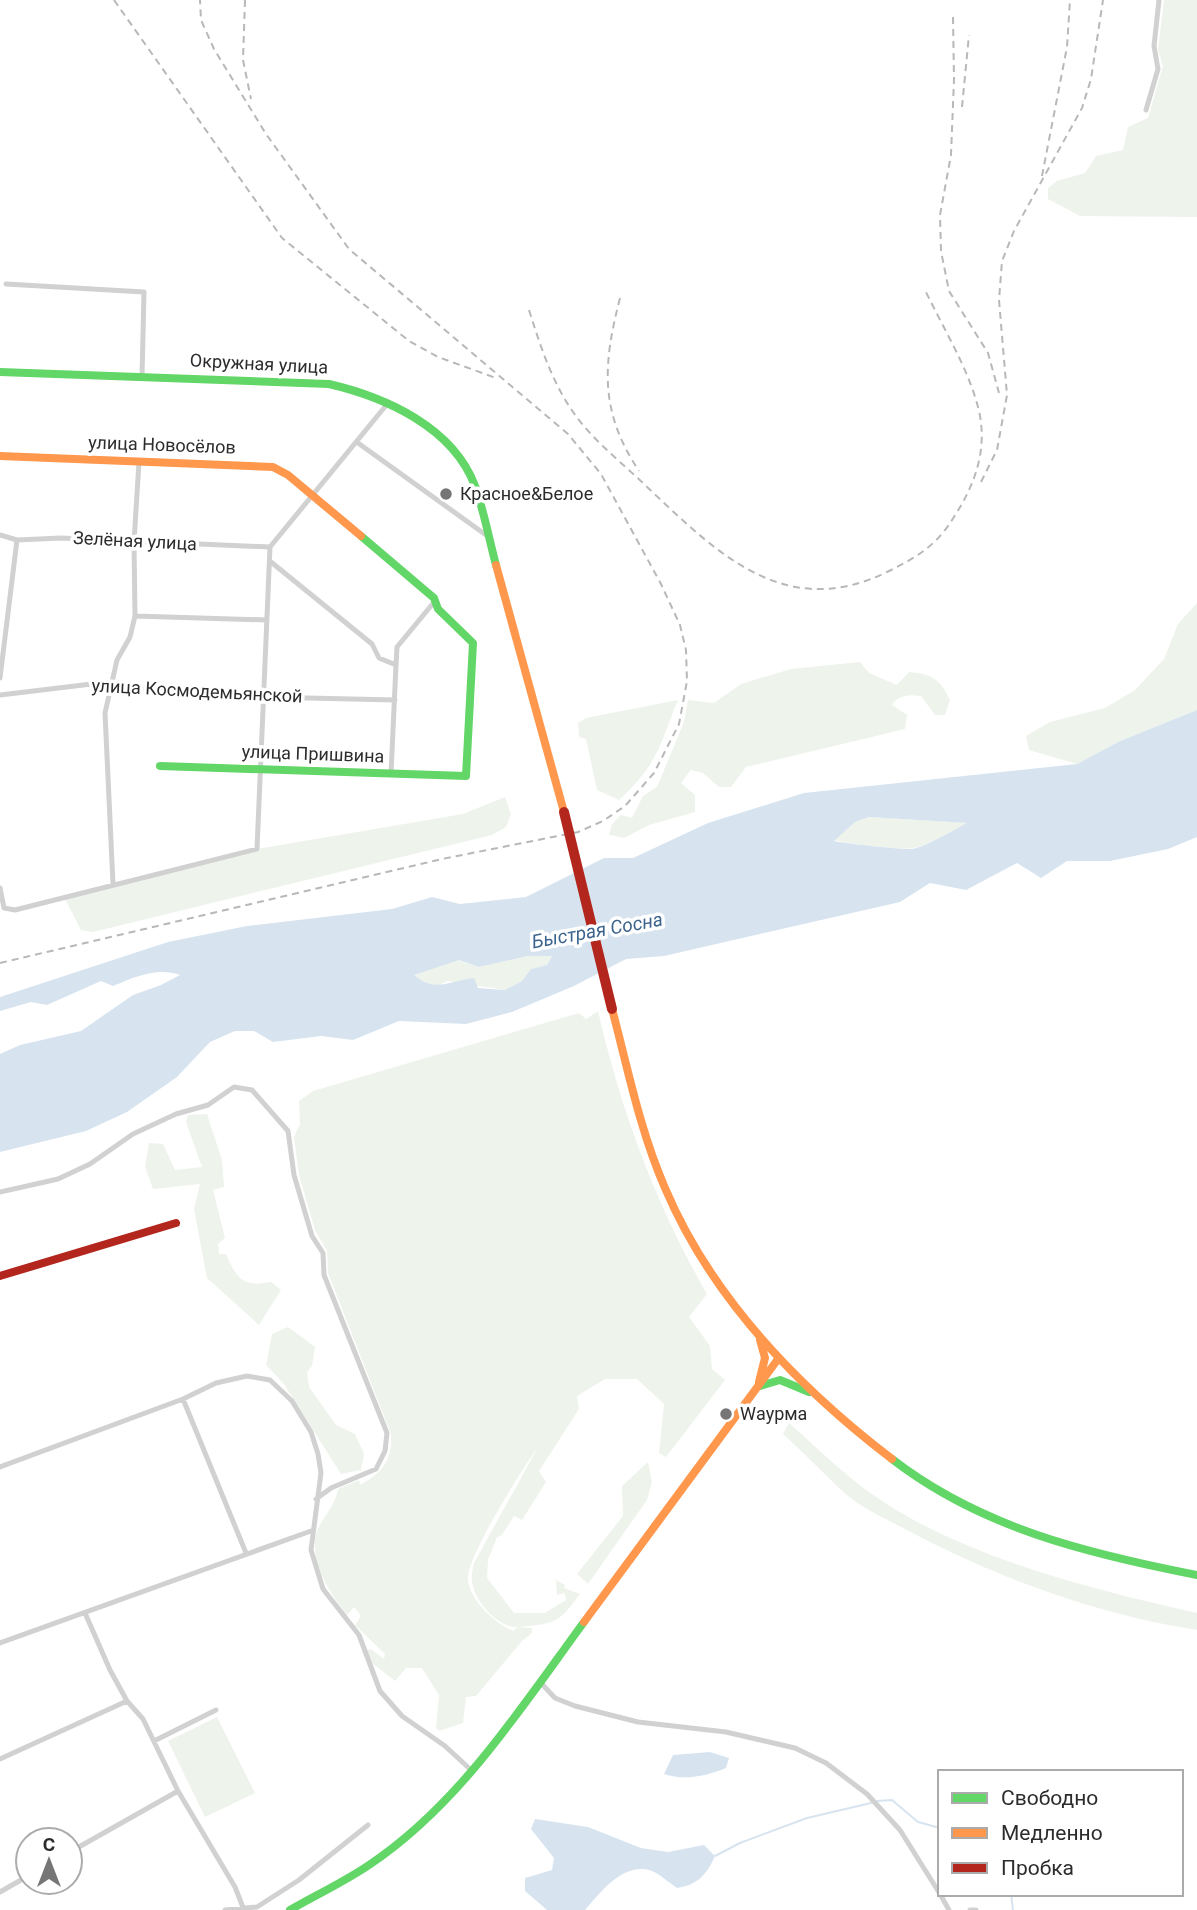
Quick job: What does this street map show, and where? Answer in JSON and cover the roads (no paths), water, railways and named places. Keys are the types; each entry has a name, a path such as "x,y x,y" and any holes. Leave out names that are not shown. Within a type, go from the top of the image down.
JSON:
{"main road":[{"name":"Окружная улица","path":"0,372 329,384 362,391 389,402 425,424 453,450 474,484 491,539 653,1161 696,1253 758,1337 778,1359 898,1465 967,1506 1016,1528 1075,1548 1197,1576"},
{"name":"улица Новосёлов","path":"0,456 273,467 288,475 435,601 438,609 473,643 466,776"},
{"name":"улица Пришвина","path":"160,766 466,776"},
{"path":"0,1276 176,1223"},
{"path":"757,1388 765,1358 758,1337"},
{"path":"290,1910 369,1865 411,1832 471,1770 540,1682 778,1359"},
{"path":"757,1388 769,1381 780,1380 818,1396"}],"street":[{"path":"1146,110 1158,69 1154,46 1160,0"},
{"path":"6,284 144,292 142,377"},
{"path":"0,888 4,908 15,910 257,849 270,547 389,402"},
{"path":"358,443 491,539"},
{"path":"113,884 105,713 110,687 135,616 134,542 139,462"},
{"name":"Зелёная улица","path":"0,535 17,540 61,538 270,547"},
{"path":"0,678 17,540"},
{"path":"271,562 372,644 379,658 396,665"},
{"path":"391,774 397,647 435,601"},
{"path":"135,616 267,620"},
{"name":"улица Космодемьянской","path":"0,695 100,683 110,687 264,697 396,700"},
{"path":"0,1192 58,1179 90,1164 133,1133 176,1114 208,1105 234,1087 252,1090 288,1131 294,1175 312,1236 323,1253 324,1275 387,1433 385,1451 376,1469 331,1488 316,1499"},
{"path":"0,1467 183,1399 216,1383 247,1376 270,1380 292,1401 311,1432 321,1474 312,1531 315,1568 323,1589 359,1635 380,1691 402,1716 446,1746 471,1770"},
{"path":"183,1399 246,1553"},
{"path":"0,1643 312,1531"},
{"path":"85,1613 127,1701 143,1719 178,1791 235,1887 244,1909"},
{"path":"540,1682 555,1698 575,1706 638,1722 737,1735 796,1748 826,1763 867,1794 900,1830 938,1891"},
{"path":"0,1759 127,1701"},
{"path":"153,1741 216,1710"},
{"path":"84,1844 178,1791"},
{"path":"225,1910 257,1907 299,1880 368,1825"},
{"path":"970,1910 976,1910"}],"water":[{"name":"Быстрая Сосна","path":"1197,710 1197,837 1168,849 1110,861 1067,861 1041,878 1017,863 966,890 930,883 900,902 664,956 626,959 574,986 512,1012 466,1024 399,1021 353,1040 321,1036 273,1042 254,1031 235,1031 210,1042 177,1077 127,1112 86,1131 0,1152 0,1054 20,1045 81,1031 133,995 180,975 154,973 113,986 101,981 47,1005 31,1002 0,1011 0,997 168,942 247,926 392,909 432,897 460,904 526,897 604,858 633,858 708,823 804,793 1077,764 1120,741","holes":["869,817 967,823 932,842 912,849 834,841 855,822","528,956 552,956 547,965 531,969 522,981 505,990 478,988 474,978 435,985 414,975 459,960 479,967"]},
{"path":"710,1752 729,1758 726,1768 695,1777 664,1774 673,1755"},
{"path":"535,1819 588,1827 641,1848 668,1852 704,1845 715,1856 701,1878 684,1887 677,1888 652,1871 639,1869 612,1881 585,1910 547,1910 525,1891 525,1878 552,1870 554,1858 531,1829"}],"waterway":[{"path":"877,1801 892,1800 918,1822 938,1827"},
{"path":"715,1856 740,1843 807,1818 871,1803"},
{"path":"1011,1896 1013,1910"}],"railway":[{"path":"114,0 282,238 409,341 438,357 496,378"},
{"path":"0,963 442,859 578,832 603,821 625,806 654,773 679,724 687,681 686,650 680,625 661,584 601,474 568,434 349,249 266,134 214,49 201,20 200,0"},
{"path":"245,0 243,60 251,99"},
{"path":"1042,176 1067,47 1070,0"},
{"path":"981,482 997,450 1007,395 999,300 1002,261 1014,231 1082,108 1091,79 1103,0"},
{"path":"953,17 951,155 940,215 941,251 949,291 988,353 999,393"},
{"path":"962,107 969,35"},
{"path":"529,310 554,379 576,416 600,443 697,533 724,554 753,572 783,584 815,589 850,586 887,572 915,557 946,529 973,482 982,440 979,411 962,364 925,290"},
{"path":"620,298 610,344 608,387 617,428 639,471"}],"place":[{"name":"Красное&Белое","path":"446,494"},
{"name":"Wаурма","path":"726,1414"}]}
